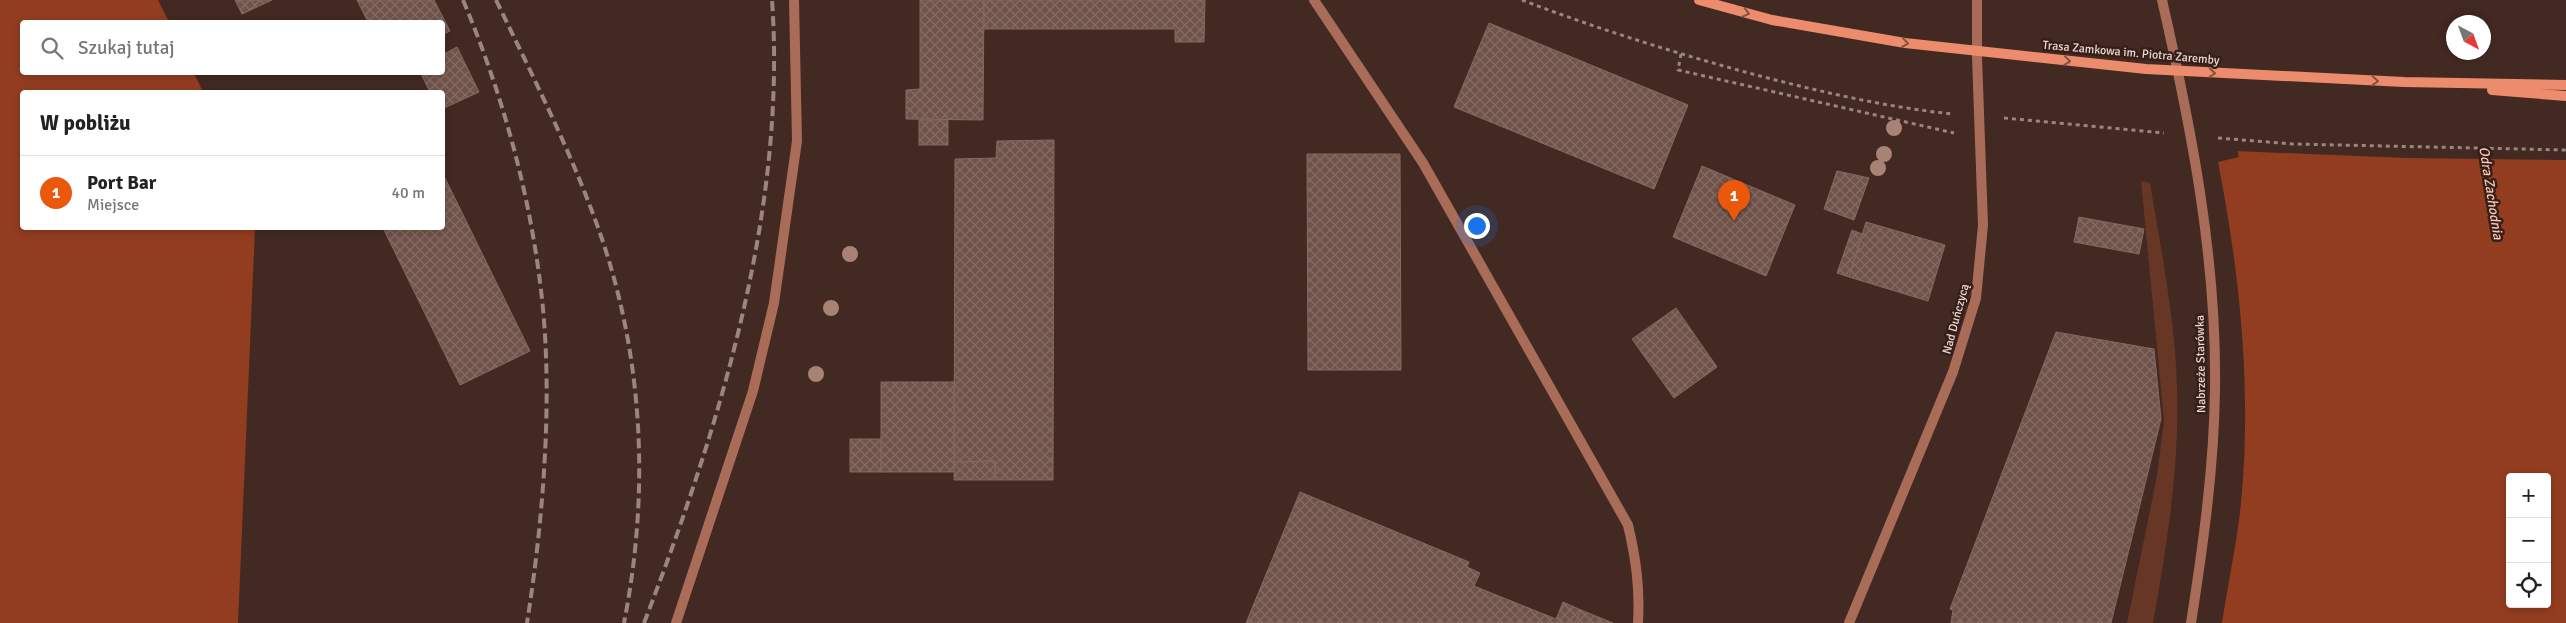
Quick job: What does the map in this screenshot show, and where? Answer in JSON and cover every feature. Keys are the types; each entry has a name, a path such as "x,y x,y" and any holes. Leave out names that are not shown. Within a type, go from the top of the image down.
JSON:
{"main road":[{"name":"Trasa Zamkowa im. Piotra Zaremby","path":"1699,0 1772,20 1905,43 2146,69 2404,82 2566,85"},
{"path":"2404,82 2566,96"}],"street":[{"path":"676,623 753,392 774,303 797,141 794,0"},
{"path":"1314,0 1424,163 1628,525 1637,562 1640,595 1638,623"},
{"name":"Nad Duńczycą","path":"1849,623 1928,438 1953,372 1970,320 1979,277 1983,225 1977,0"},
{"name":"Nabrzeże Starówka","path":"2162,0 2186,105 2209,269 2214,326 2215,390 2212,459 2205,531 2191,623"}],"path":[{"path":"1522,0 1590,26 1681,54 1804,88 1927,111 1956,114"},
{"path":"1681,54 1678,70 1980,139"},
{"path":"1996,118 2174,134"},
{"path":"2214,137 2293,144 2566,150"}],"shaded area":[{"path":"2141,181 2150,183 2163,259 2176,361 2177,416 2168,534 2153,623 2127,623 2157,476 2164,420"}],"water":[{"path":"0,0 158,0 168,20 20,20 20,75 195,75 202,90 20,90 20,230 255,230 238,623 0,623"},
{"name":"Odra Zachodnia","path":"2201,0 2566,0 2566,623 2222,623 2241,503 2245,417 2242,332 2238,289 2218,162 2239,157"}],"pier":[{"path":"2198,0 2566,0 2566,160 2407,158 2235,151"}],"building":[{"path":"235,0 272,0 242,14"},
{"path":"357,0 434,0 444,20 367,20"},
{"path":"920,0 984,0 983,120 906,119 906,90 920,89"},
{"path":"984,0 1205,0 1204,42 1175,42 1175,29 984,29"},
{"path":"445,21 450,31 445,34"},
{"path":"1489,23 1688,105 1654,189 1454,107"},
{"path":"457,47 479,92 445,108 445,90 429,90 422,75 445,75 445,53"},
{"path":"919,120 948,120 948,145 919,145"},
{"path":"1054,140 1053,480 995,480 995,461 954,462 955,159 996,158 997,141"},
{"path":"1307,154 1400,154 1401,370 1308,370"},
{"path":"1702,166 1795,205 1766,276 1673,237"},
{"path":"1837,171 1869,178 1854,220 1824,209"},
{"path":"445,178 530,351 460,385 384,230 445,230"},
{"path":"2079,217 2144,229 2139,254 2074,242"},
{"path":"1866,222 1945,245 1928,301 1849,277"},
{"path":"1852,230 1862,234 1849,277 1837,273"},
{"path":"1676,308 1717,367 1674,398 1632,339"},
{"path":"2056,332 2154,349 2161,419 2111,623 1951,623 1953,610 1950,609"},
{"path":"881,382 954,382 954,472 881,472"},
{"path":"850,439 881,439 881,472 850,472"},
{"path":"995,461 995,480 954,480 954,462"},
{"path":"1300,492 1469,562 1467,567 1480,573 1474,586 1556,619 1563,602 1581,610 1575,623 1246,623"},
{"path":"1581,610 1613,623 1575,623"}],"railway":[{"path":"463,0 503,109 531,223 542,299 547,378 545,461 538,544 527,623"},
{"path":"496,0 580,180 603,242 617,288 627,336 634,383 639,479 637,527 624,623"},
{"path":"644,623 698,473 742,318 758,238 769,159 774,79 772,0"}],"place":[{"name":"Port Bar","path":"1734,221"}]}
